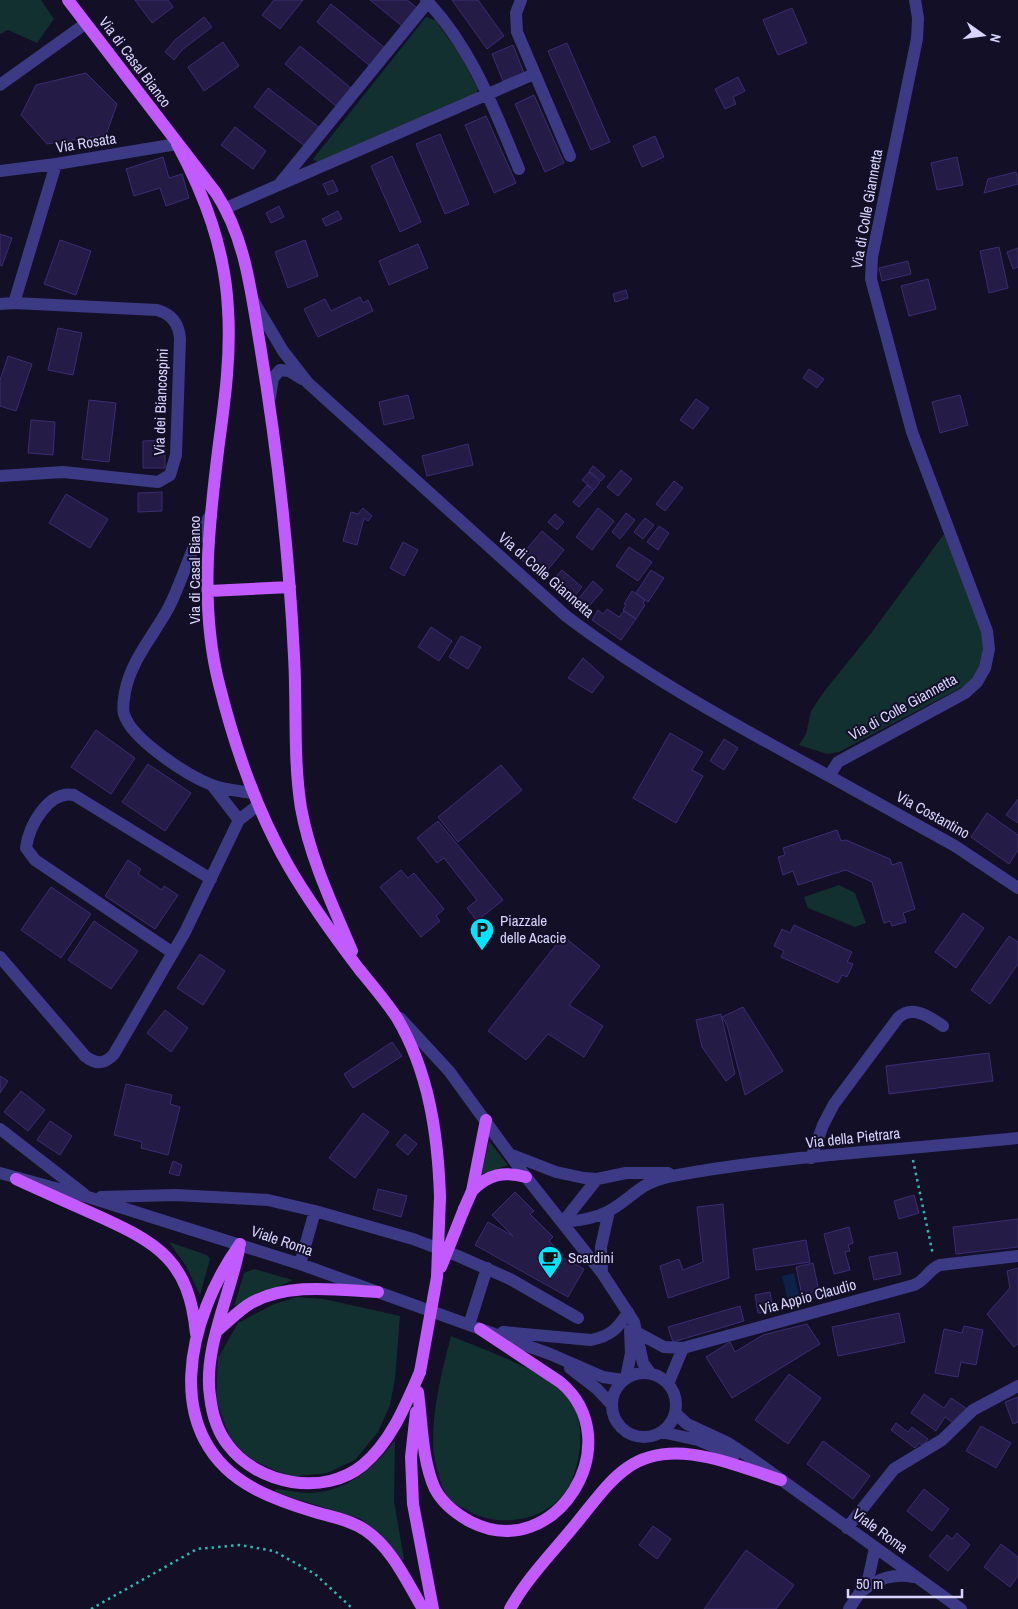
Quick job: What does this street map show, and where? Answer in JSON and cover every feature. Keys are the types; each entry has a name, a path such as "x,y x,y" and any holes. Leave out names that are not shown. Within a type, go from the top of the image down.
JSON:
{"main road":[{"name":"Via di Casal Bianco","path":"68,0 177,144 204,176 226,208 244,259 253,300 287,538 294,658 297,762 301,807 314,861 360,970"},
{"name":"Via di Casal Bianco","path":"177,144 208,207 227,290 229,325 226,379 211,514 209,591 212,650 215,668 239,756 258,805 290,868 315,909 392,1010 411,1047 428,1098 436,1141 440,1197 437,1277"},
{"path":"209,591 290,587"},
{"path":"433,1609 415,1526 411,1486 411,1458 420,1372 437,1277 472,1191 486,1120"},
{"path":"472,1191 487,1178 501,1173 526,1176"},
{"path":"16,1179 126,1228 158,1248 176,1269 187,1288 194,1311 196,1339 191,1375 192,1410 201,1434 218,1461 234,1476 263,1492 303,1508 350,1522 365,1530 389,1555 423,1609"},
{"path":"196,1339 222,1272 240,1244"},
{"path":"240,1244 210,1358 209,1377 211,1406 219,1431 228,1446 247,1464 270,1476 287,1481 312,1484 344,1476 365,1463 388,1436 420,1372"},
{"path":"218,1330 250,1303 276,1293 321,1290 378,1292"},
{"path":"418,1392 432,1480 440,1496 456,1513 484,1528 508,1530 536,1525 561,1508 578,1484 588,1455 588,1433 581,1408 572,1392 560,1382 474,1327"},
{"path":"510,1609 542,1565 604,1491 625,1469 638,1462 659,1456 695,1455 781,1480"}],"street":[{"path":"521,0 516,13 516,25 534,74 570,156"},
{"name":"Via di Colle Giannetta","path":"253,300 283,351 308,383 551,604 583,629 718,716 829,776 838,762 966,693 981,675 988,656 988,640 981,610 918,449 907,415 871,279 872,257 917,39 918,18 916,0"},
{"path":"279,185 427,1 462,44 487,94 519,169"},
{"path":"0,85 85,24"},
{"path":"226,208 534,74"},
{"name":"Via Rosata","path":"0,171 56,164 177,144"},
{"path":"14,303 56,164"},
{"name":"Via dei Biancospini","path":"0,304 14,303 157,310 173,319 178,328 180,339 176,455 170,475 158,482 63,472 0,476"},
{"name":"Via di Colle Giannetta","path":"269,404 273,378 280,370 289,371 308,383"},
{"path":"211,514 199,532 183,578 174,596 136,661 128,683 123,708 131,727 156,750 212,785 239,820"},
{"name":"Via Costantino","path":"829,776 955,846 1018,888"},
{"path":"212,785 253,793"},
{"path":"173,953 35,860 26,848 30,830 53,799 61,794 74,795 211,879"},
{"path":"0,957 85,1056 102,1063 114,1054 173,953 239,820 258,805"},
{"path":"392,1010 449,1071 526,1176 602,1273 628,1312 638,1333 643,1363 651,1374 668,1384 676,1402 672,1420 661,1432 645,1437 629,1433 616,1422 612,1405 615,1391 625,1379 631,1342 628,1312"},
{"path":"811,1158 823,1125 834,1104 898,1018 906,1013 916,1012 926,1015 944,1026"},
{"path":"0,1130 88,1197 175,1195 268,1200 315,1211 413,1239 487,1268 578,1318"},
{"name":"Via della Pietrara","path":"690,1173 811,1158 1018,1138"},
{"path":"512,1155 556,1172 597,1179 626,1173 690,1173"},
{"name":"Viale Roma","path":"0,1173 16,1179 88,1197 240,1244 550,1354 603,1377 625,1379"},
{"path":"563,1222 582,1220 609,1211 636,1190 652,1182 690,1173"},
{"path":"563,1222 597,1179"},
{"path":"300,1264 315,1211"},
{"path":"602,1273 601,1247 609,1211"},
{"path":"935,1267 951,1262 1018,1256"},
{"name":"Via Appio Claudio","path":"638,1333 664,1347 683,1348 914,1286 923,1281 935,1267"},
{"path":"487,1268 474,1327 591,1340 605,1337 619,1328 628,1312"},
{"path":"668,1384 683,1348"},
{"name":"Viale Roma","path":"550,1354 597,1389 612,1405"},
{"path":"625,1379 642,1373 651,1374"},
{"path":"847,1528 894,1469 942,1440 973,1410 1018,1386"},
{"name":"Viale Roma","path":"675,1413 687,1424 728,1443 961,1609"},
{"name":"Viale Roma","path":"661,1432 709,1444 781,1480"},
{"path":"864,1590 871,1571 875,1548"},
{"path":"849,1609 864,1590 879,1580 889,1576 917,1577"}],"path":[{"path":"911,1149 935,1267"},
{"path":"91,1609 197,1549 240,1545 274,1550 315,1574 353,1609"}],"green space":[{"path":"0,0 41,0 54,19 37,43 8,30 0,34"},
{"path":"426,17 435,20 459,53 478,89 475,97 319,163 313,159"},
{"path":"944,534 982,631 984,639 983,663 968,684 839,752 827,754 799,745 806,734 811,711 823,693 872,632"},
{"path":"839,885 855,893 866,923 855,927 808,908 804,897"},
{"path":"489,1141 508,1165 481,1175"},
{"path":"169,1242 207,1255 210,1259 200,1295 186,1266"},
{"path":"254,1269 293,1280 234,1306 244,1273"},
{"path":"297,1297 324,1299 400,1316 395,1379 390,1405 378,1432 355,1460 327,1473 289,1477 248,1458 230,1438 216,1400 218,1358 238,1323 272,1305"},
{"path":"451,1336 513,1361 543,1377 567,1397 575,1408 580,1426 580,1439 579,1456 573,1477 561,1498 538,1514 525,1518 497,1520 470,1512 450,1501 447,1496 438,1474 434,1457 433,1429 441,1375"},
{"path":"395,1440 394,1501 404,1559 400,1561 376,1532 361,1519 274,1492 276,1489 302,1493 323,1492 348,1483 378,1460"}],"water":[{"path":"794,1273 800,1299 788,1302 782,1276"}],"building":[{"path":"135,0 168,0 173,7 152,23"},
{"path":"274,0 303,0 280,29 262,15"},
{"path":"370,0 407,0 417,8 402,26"},
{"path":"452,0 478,0 504,36 487,49"},
{"path":"331,4 385,48 370,66 317,22"},
{"path":"792,8 807,43 778,55 763,20"},
{"path":"204,17 212,27 182,50 174,60 165,52 175,40"},
{"path":"223,42 239,66 204,91 188,67"},
{"path":"567,43 610,142 591,150 548,51"},
{"path":"513,45 524,73 503,81 492,54"},
{"path":"300,46 351,88 336,106 285,64"},
{"path":"86,73 117,104 106,135 47,144 21,115 36,85"},
{"path":"738,77 745,91 733,97 736,104 725,109 715,89"},
{"path":"268,88 320,128 306,147 254,107"},
{"path":"534,95 564,163 545,172 515,104"},
{"path":"486,116 516,183 494,193 465,125"},
{"path":"235,127 266,151 253,169 221,145"},
{"path":"440,134 469,204 445,214 416,144"},
{"path":"655,136 664,157 642,167 633,146"},
{"path":"392,156 421,222 400,232 371,166"},
{"path":"163,157 169,178 182,174 189,198 166,206 160,188 134,196 126,169"},
{"path":"957,157 963,185 937,190 931,163"},
{"path":"1016,172 1018,184 984,193 988,179"},
{"path":"333,180 338,191 328,195 323,184"},
{"path":"279,206 284,217 271,223 266,213"},
{"path":"338,211 342,219 326,226 322,219"},
{"path":"0,234 12,238 2,266 0,265"},
{"path":"60,240 91,251 76,295 44,284"},
{"path":"305,240 318,276 288,288 275,252"},
{"path":"418,244 428,268 389,285 379,261"},
{"path":"999,247 1008,288 989,293 980,251"},
{"path":"1018,248 1018,267 1013,269 1007,252"},
{"path":"908,261 911,274 882,281 879,268"},
{"path":"928,279 936,309 909,316 901,286"},
{"path":"626,290 628,298 615,302 613,294"},
{"path":"360,297 363,303 368,300 373,311 318,337 304,309 325,299 331,311"},
{"path":"58,328 82,333 73,375 48,370"},
{"path":"8,356 32,364 16,411 0,406 0,380"},
{"path":"809,369 824,379 817,388 803,378"},
{"path":"408,395 414,418 384,425 379,402"},
{"path":"960,395 968,425 940,433 932,402"},
{"path":"696,399 709,408 693,429 680,420"},
{"path":"89,400 116,403 109,462 82,459"},
{"path":"31,420 55,422 53,455 28,453"},
{"path":"165,440 165,468 143,468 143,441"},
{"path":"468,444 473,465 427,476 422,456"},
{"path":"593,466 605,476 601,481 589,471"},
{"path":"621,470 632,479 618,496 607,487"},
{"path":"589,472 600,482 594,490 582,480"},
{"path":"674,481 683,488 665,511 656,504"},
{"path":"587,485 593,491 579,507 573,502"},
{"path":"162,492 162,511 138,512 138,493"},
{"path":"66,494 108,519 90,548 49,523"},
{"path":"363,508 372,516 368,521 364,518 357,545 343,541 351,512 358,514"},
{"path":"598,508 614,521 592,550 576,537"},
{"path":"626,513 635,520 620,539 612,532"},
{"path":"555,514 564,522 557,530 548,522"},
{"path":"645,518 654,525 643,539 634,532"},
{"path":"659,526 669,533 658,550 647,542"},
{"path":"542,531 564,550 542,577 519,558"},
{"path":"403,542 418,550 404,576 390,568"},
{"path":"629,547 652,562 638,581 616,566"},
{"path":"562,570 582,587 570,602 549,584"},
{"path":"651,570 664,578 648,602 636,593"},
{"path":"593,581 603,590 584,612 574,604"},
{"path":"632,591 645,600 643,603 645,605 636,619 623,610 626,605 624,604"},
{"path":"607,609 619,617 624,611 636,619 621,640 592,620 598,610 603,614"},
{"path":"431,627 452,641 439,661 418,647"},
{"path":"461,636 481,647 468,669 449,657"},
{"path":"583,658 604,677 592,693 568,678"},
{"path":"96,730 135,758 111,794 71,767"},
{"path":"670,733 703,752 692,770 703,776 676,823 633,798"},
{"path":"724,739 738,748 724,770 710,761"},
{"path":"148,764 191,793 165,831 122,802"},
{"path":"501,765 522,790 458,842 438,817"},
{"path":"1018,799 1018,823 1006,815"},
{"path":"987,813 1018,835 1018,850 1009,864 971,837"},
{"path":"438,821 503,900 477,921 467,908 477,900 444,858 437,863 417,838"},
{"path":"837,830 841,841 846,840 890,859 892,865 901,862 915,909 903,913 906,922 892,926 890,921 884,923 872,882 846,870 798,885 793,871 783,875 778,857 785,855 783,848"},
{"path":"128,860 141,869 138,874 162,890 164,886 178,895 155,929 105,896"},
{"path":"401,870 408,878 414,873 444,909 436,916 440,921 421,937 380,887"},
{"path":"51,887 91,914 61,958 21,930"},
{"path":"963,913 984,928 956,968 935,952"},
{"path":"94,921 138,951 111,989 68,960"},
{"path":"794,925 852,952 847,962 853,964 847,977 842,975 838,983 781,957 784,951 774,946 782,929 790,933"},
{"path":"563,936 600,966 569,1005 603,1026 584,1057 548,1034 526,1060 488,1031"},
{"path":"1009,936 1018,942 1018,964 990,1004 971,990"},
{"path":"200,954 225,971 203,1005 177,988"},
{"path":"743,1007 783,1071 745,1095 727,1025 722,1017"},
{"path":"165,1010 188,1028 171,1052 147,1033"},
{"path":"721,1014 735,1074 726,1081 702,1047 696,1020"},
{"path":"392,1042 402,1056 353,1088 344,1074"},
{"path":"989,1053 993,1081 889,1094 886,1066"},
{"path":"0,1076 8,1081 0,1093"},
{"path":"126,1084 172,1095 170,1104 180,1107 168,1155 141,1148 142,1142 114,1135"},
{"path":"21,1091 45,1110 28,1131 4,1112"},
{"path":"363,1113 389,1132 355,1178 329,1158"},
{"path":"50,1121 72,1136 60,1155 37,1140"},
{"path":"405,1134 417,1144 408,1155 396,1145"},
{"path":"173,1161 182,1165 179,1176 169,1173"},
{"path":"378,1189 407,1196 401,1217 373,1209"},
{"path":"515,1192 534,1211 530,1214 553,1237 549,1241 556,1248 553,1252 584,1269 568,1297 475,1245 488,1222 513,1236 492,1215"},
{"path":"914,1195 919,1213 899,1219 894,1201"},
{"path":"723,1204 729,1278 668,1298 660,1266 679,1259 683,1270 703,1262 697,1207"},
{"path":"1018,1219 1018,1247 956,1254 953,1227"},
{"path":"849,1227 853,1243 848,1245 850,1251 845,1252 850,1270 834,1274 824,1234"},
{"path":"806,1240 810,1262 756,1270 753,1249"},
{"path":"897,1252 901,1274 874,1280 869,1257"},
{"path":"813,1263 820,1296 803,1300 796,1267"},
{"path":"1018,1268 1018,1344 1014,1347 987,1314 1010,1288 1007,1271"},
{"path":"770,1292 773,1311 758,1313 755,1295"},
{"path":"740,1306 744,1321 673,1342 668,1327"},
{"path":"899,1313 905,1342 838,1356 832,1327"},
{"path":"807,1324 820,1344 732,1398 706,1357 730,1342 735,1352 763,1335"},
{"path":"964,1326 983,1330 976,1365 961,1362 958,1377 935,1373 944,1329 962,1333"},
{"path":"789,1374 821,1398 788,1444 755,1420"},
{"path":"924,1394 944,1408 951,1398 967,1409 956,1425 945,1417 936,1431 911,1413"},
{"path":"1018,1397 1018,1422 1013,1424 1005,1402"},
{"path":"896,1423 908,1432 912,1427 928,1439 923,1446 919,1443 915,1448 891,1430"},
{"path":"981,1426 1011,1443 996,1468 966,1451"},
{"path":"823,1441 870,1476 853,1499 807,1464"},
{"path":"924,1489 949,1509 932,1531 907,1511"},
{"path":"653,1526 671,1539 657,1559 639,1545"},
{"path":"957,1533 970,1545 948,1571 929,1556 947,1535 952,1539"},
{"path":"1001,1544 1018,1557 1018,1576 1010,1587 984,1567"},
{"path":"746,1550 794,1585 776,1609 704,1609"}],"place":[{"name":"Piazzale delle Acacie","path":"482,951"},
{"name":"Scardini","path":"550,1279"}]}
